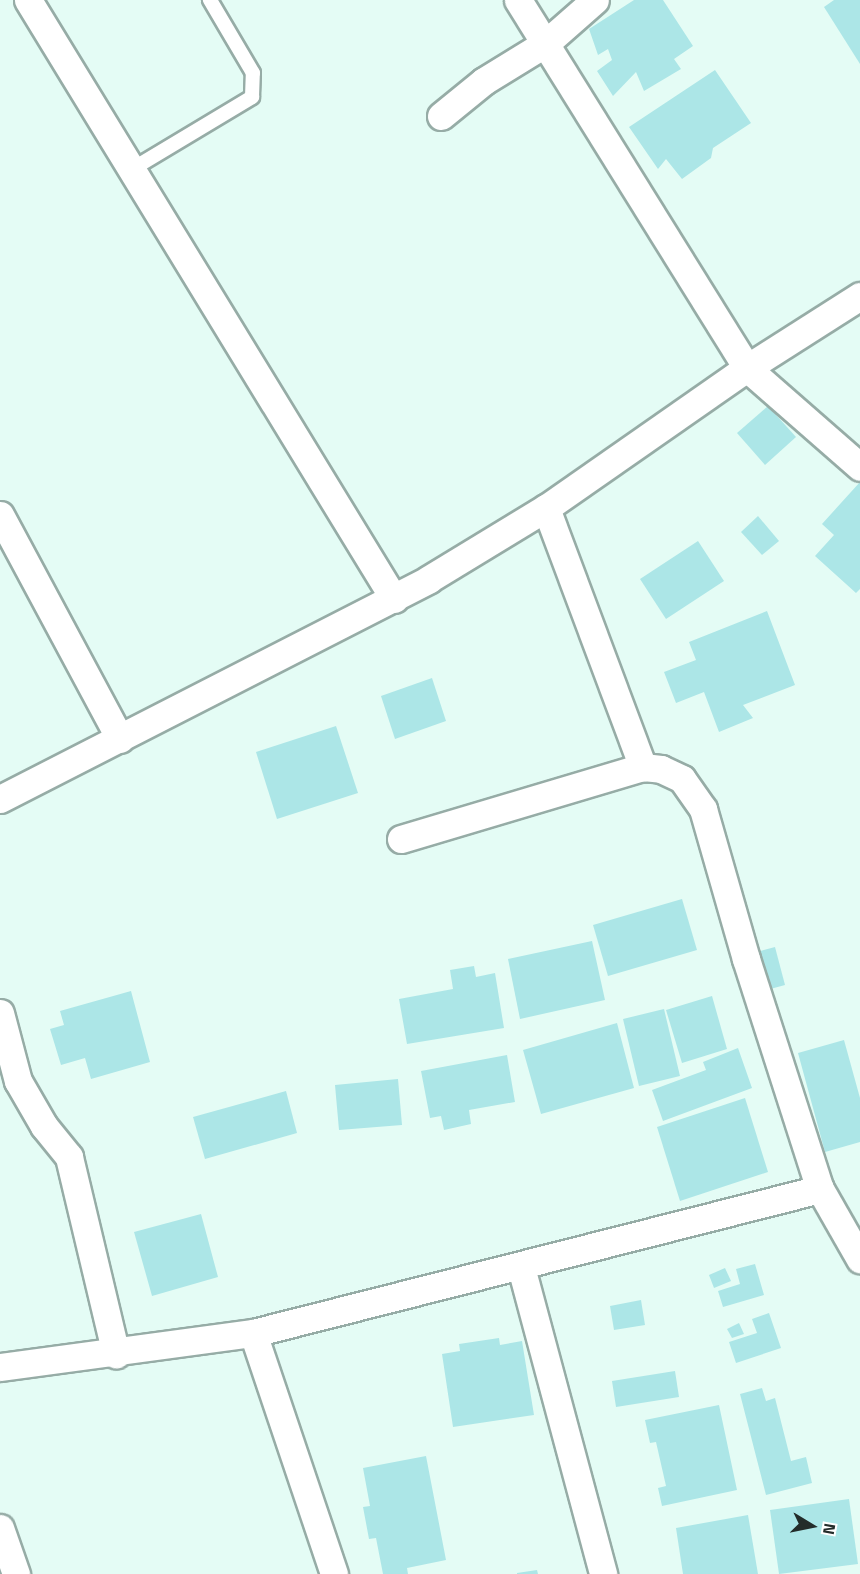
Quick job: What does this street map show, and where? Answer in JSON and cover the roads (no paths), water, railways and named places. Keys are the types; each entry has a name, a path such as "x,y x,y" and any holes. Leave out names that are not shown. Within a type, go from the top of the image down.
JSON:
{"street":[{"path":"28,0 134,168 394,599"},
{"path":"518,0 747,368 860,467"},
{"path":"441,116 484,81 546,43 595,0"},
{"path":"0,799 394,599 546,508 747,368 860,296"},
{"path":"546,508 643,767"},
{"path":"0,515 120,739"},
{"path":"401,839 643,767 661,769 682,778 703,809 746,959 820,1189 860,1259"},
{"path":"0,1013 18,1081 44,1126 69,1157 116,1354"},
{"path":"0,1367 116,1354 253,1333 521,1267 820,1189"},
{"path":"521,1267 603,1574"},
{"path":"253,1333 334,1574"},
{"path":"0,1528 16,1574"}],"lane":[{"path":"134,168 252,97 253,73 210,0"}]}
